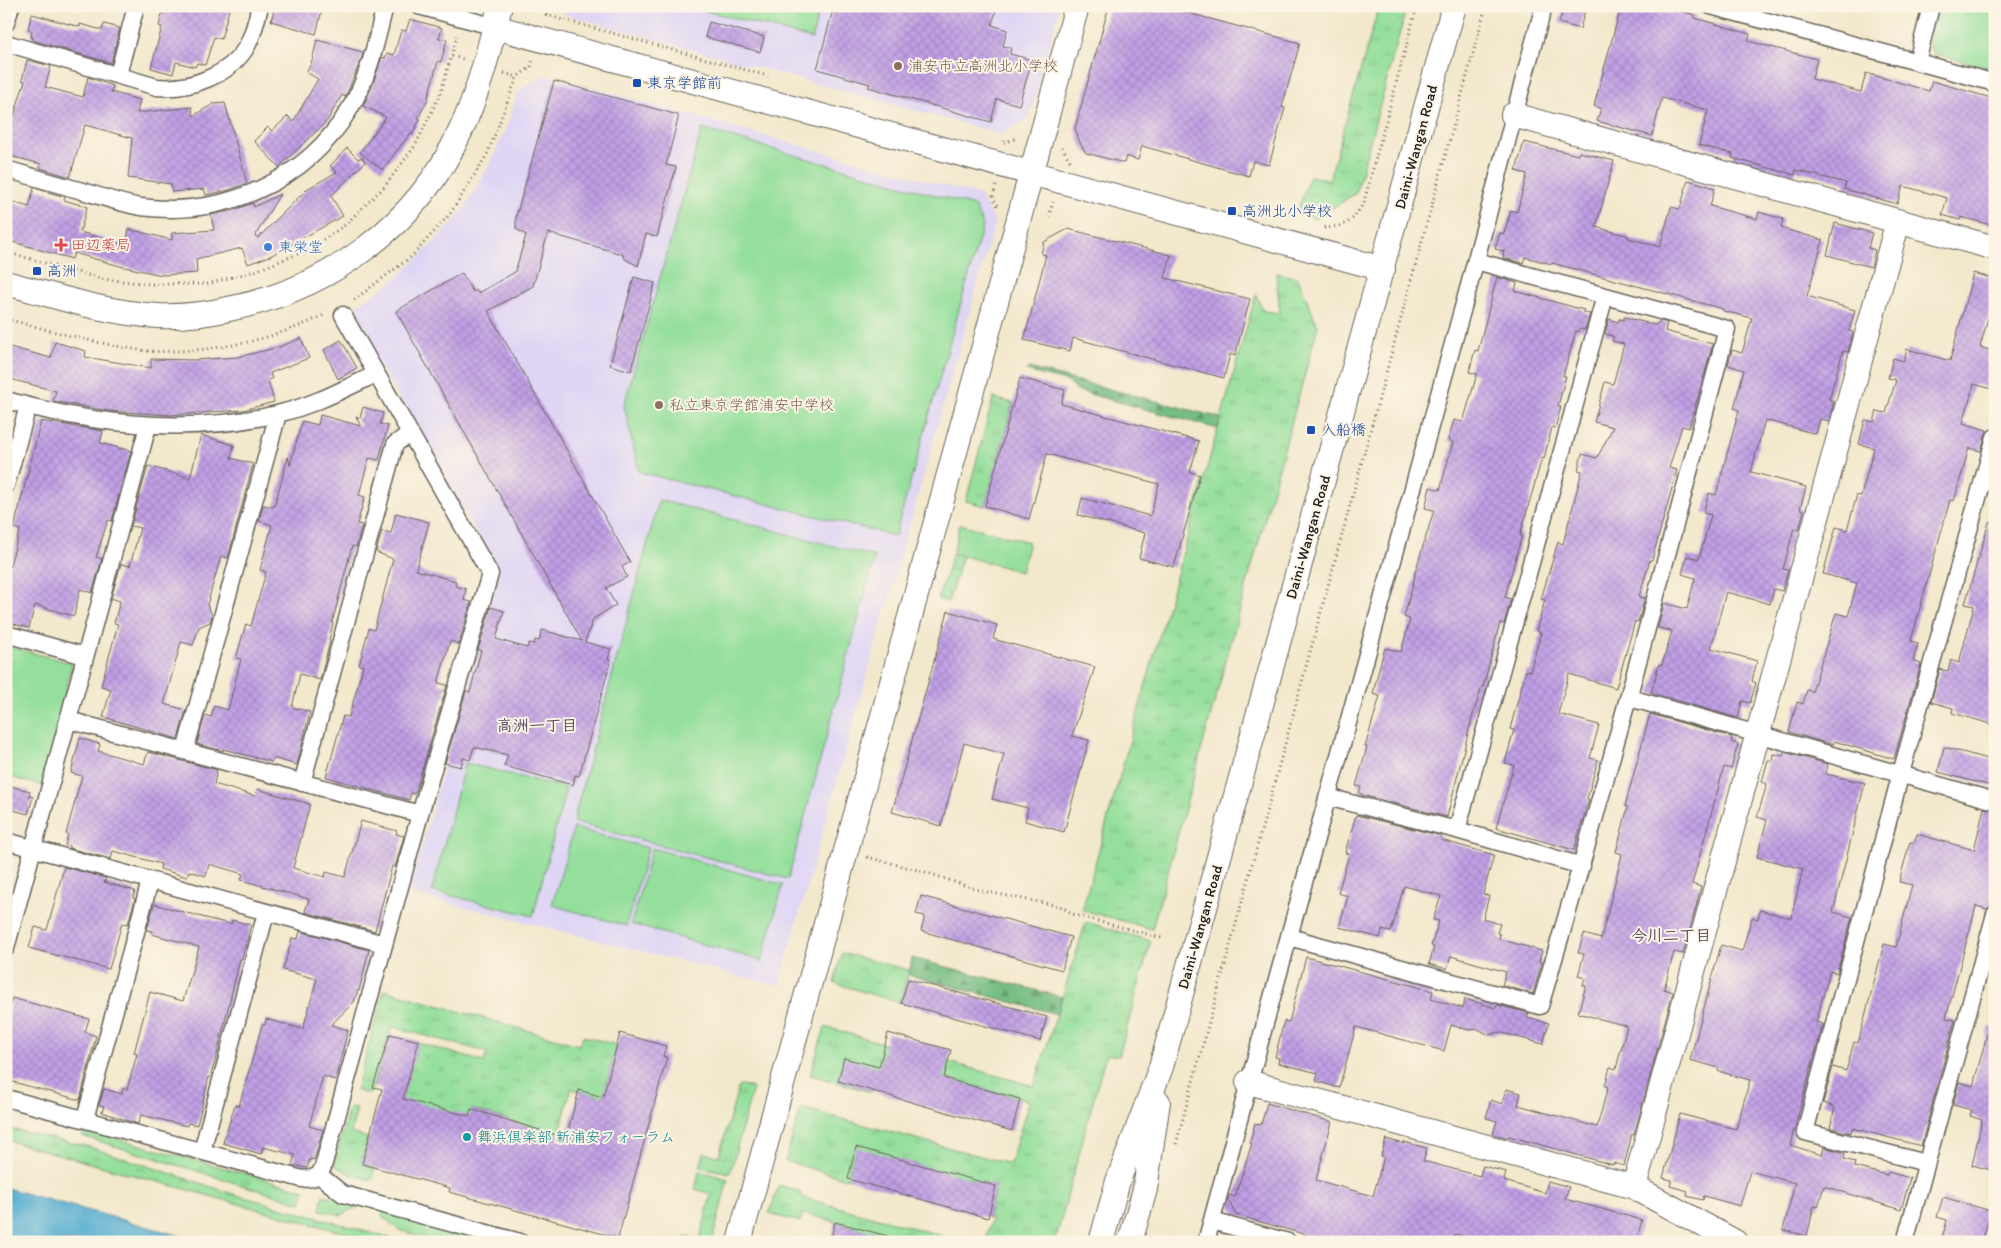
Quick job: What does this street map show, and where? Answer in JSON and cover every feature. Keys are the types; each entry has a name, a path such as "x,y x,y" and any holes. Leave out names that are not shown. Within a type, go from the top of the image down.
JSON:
{"street":[{"path":"6,24 11,6"},
{"path":"118,75 136,6"},
{"path":"6,42 157,87 190,86 224,70 247,46 260,6"},
{"path":"6,169 124,203 155,208 211,206 249,194 268,185 300,164 338,126 350,109 371,62 385,6"},
{"path":"419,6 458,17 497,17 1030,172 1383,269"},
{"path":"739,1242 1020,216 1030,172 1077,6"},
{"name":"Daini-Wangan Road","path":"1101,1242 1118,1181 1161,1067 1383,269 1454,6"},
{"path":"1206,1242 1248,1082 1476,261 1513,115 1544,6"},
{"path":"1711,6 1995,83"},
{"path":"1917,62 1931,6"},
{"path":"6,283 70,300 134,313 186,316 207,314 255,304 285,294 340,268 365,250 405,213 427,187 444,162 460,133 478,90 497,17"},
{"path":"1513,115 1995,248"},
{"path":"1634,1187 1898,221"},
{"path":"1289,937 1540,1006 1630,698 1727,329 1476,261"},
{"path":"1457,830 1604,296"},
{"path":"6,1098 302,1179 319,1175 323,1166 420,814 490,574 343,315"},
{"path":"6,400 80,418 148,426 222,423 278,414 337,392 376,374"},
{"path":"6,485 28,406"},
{"path":"185,751 278,414"},
{"path":"6,948 148,426"},
{"path":"302,783 395,444 409,434"},
{"path":"1926,1163 1805,1132 1901,773 1995,437"},
{"path":"6,634 85,656"},
{"path":"1630,698 1995,800"},
{"path":"68,720 420,814"},
{"path":"1327,797 1457,830 1582,866"},
{"path":"6,841 384,944"},
{"path":"84,1119 150,881"},
{"path":"202,1151 266,913"},
{"path":"1905,1242 1995,914"},
{"name":"Daini-Wangan Road","path":"1130,1242 1145,1189 1161,1067"},
{"path":"1248,1082 1634,1187 1705,1234 1735,1242"},
{"path":"319,1175 343,1194 520,1242"},
{"path":"1212,1220 1288,1242"}],"path":[{"path":"1322,229 1347,224 1355,217 1364,202 1417,6"},
{"path":"1187,1104 1486,6"},
{"path":"546,15 777,78"},
{"path":"6,252 102,279 150,284 207,284 255,271 308,250 345,225 385,186 415,146 441,92 457,35 455,29 458,17"},
{"path":"998,141 1003,142 1018,138 1023,133"},
{"path":"1059,142 1071,162"},
{"path":"864,856 925,872 982,891 1060,906 1075,915 1162,938"}],"shaded area":[{"name":"浦安市立高洲北小学校","path":"559,6 1060,6 1029,118 1001,134 563,14"},
{"path":"545,75 979,195 995,222 779,986 409,893 498,570 349,311 396,279 446,230 464,209 489,166 507,127 518,92"}],"green space":[{"path":"688,6 820,6 812,39"},
{"path":"1379,6 1407,6 1356,193 1315,219 1297,211 1310,176 1329,180"},
{"path":"1939,6 1995,6 1995,70 1933,53 1928,44"},
{"path":"702,129 974,206 983,225 895,536 639,472 624,405"},
{"path":"1276,273 1298,278 1318,326 1152,929 1082,910 1256,294 1263,311 1280,313"},
{"path":"1028,368 1221,418 1218,429 1075,390 1069,382 1026,371"},
{"path":"993,398 1013,403 985,506 966,501"},
{"path":"659,500 875,557 788,879 573,822"},
{"path":"960,524 1029,542 1021,572 953,553"},
{"path":"953,553 963,555 948,602 938,599"},
{"path":"6,646 72,663 44,786 6,776"},
{"path":"465,763 566,788 533,916 432,891"},
{"path":"574,828 648,848 626,926 552,905"},
{"path":"652,848 783,885 762,961 631,924"},
{"path":"1086,922 1151,941 1119,1056 1106,1054 1055,1242 985,1242 992,1219 988,1218 996,1186 856,1148 847,1179 785,1161 801,1108 1010,1164 1029,1101 881,1061 872,1092 810,1075 825,1027 1034,1086"},
{"path":"842,953 909,970 901,1003 834,983"},
{"path":"912,958 1062,997 1057,1014 909,975"},
{"path":"384,990 579,1045 583,1036 617,1045 603,1097 571,1089 559,1135 472,1109 469,1116 382,1112 418,1043 484,1062 487,1052 392,1027 370,1094 356,1091"},
{"path":"739,1085 753,1088 730,1173 700,1167 704,1153 719,1156"},
{"path":"349,1107 357,1108 351,1133 368,1138 362,1163 375,1167 372,1180 352,1175 334,1165"},
{"path":"6,1128 90,1147 233,1194 404,1242 377,1242 6,1140"},
{"path":"85,1130 305,1190 301,1203 82,1136"},
{"path":"699,1171 728,1179 712,1242 684,1242 685,1237 700,1239 711,1194 695,1189"},
{"path":"779,1185 801,1192 801,1197 965,1242 907,1242 803,1213 800,1222 769,1214"},
{"path":"323,1195 358,1204 357,1208 342,1215 320,1210"},
{"path":"383,1211 496,1242 447,1240 412,1234 400,1230 393,1225 382,1216"}],"water":[{"path":"6,1188 203,1242 6,1242"}],"building":[{"path":"164,6 230,6 221,39 214,37 205,65 197,63 195,67 176,62 173,74 151,68 162,27 159,26"},
{"path":"275,6 323,6 316,34 271,21"},
{"path":"834,6 997,6 992,25 1007,30 1003,46 1011,48 1010,54 1032,60 1019,105 997,99 991,122 868,87 870,84 817,69"},
{"path":"1109,6 1162,6 1300,43 1282,107 1285,108 1269,165 1253,161 1249,176 1142,146 1138,160 1126,156 1124,163 1086,153 1075,128"},
{"path":"1564,6 1586,6 1580,29 1559,23"},
{"path":"1621,6 1663,6 1695,15 1695,18 1750,34 1748,41 1817,59 1812,79 1861,92 1866,73 1929,91 1932,81 1995,99 1995,210 1991,225 1961,217 1960,220 1942,215 1947,198 1903,186 1897,204 1844,189 1846,183 1796,170 1795,175 1732,158 1733,154 1699,145 1708,110 1662,98 1652,136 1597,121 1601,108 1594,106"},
{"path":"32,14 80,27 80,24 102,30 104,24 120,28 111,63 32,40 32,31 28,29"},
{"path":"410,19 442,28 439,38 447,40 441,62 438,61 427,101 412,135 410,134 382,170 360,152 386,117 363,106 382,57 385,58 387,53 394,55 401,30 406,31"},
{"path":"709,22 764,37 760,52 705,37"},
{"path":"317,40 363,52 362,57 345,97 342,95 327,121 279,167 254,141 268,127 272,131 288,116 293,122 318,79 306,72 311,64"},
{"path":"27,60 51,66 45,87 83,97 88,77 113,86 111,92 140,100 137,113 192,107 193,116 213,104 225,103 247,183 229,190 206,195 204,189 172,192 171,184 128,178 132,138 85,125 70,177 40,168 41,164 6,155 6,140 25,81 22,80"},
{"path":"554,81 678,115 666,165 676,167 657,237 646,234 638,266 625,259 622,254 548,233 533,286 488,311 630,562 622,567 627,577 606,588 616,605 593,619 585,642 611,649 608,659 611,660 579,776 575,775 573,785 504,766 508,755 474,747 470,760 463,758 461,767 445,763 466,691 470,692 481,650 478,650 491,607 504,611 496,639 527,648 529,643 534,644 535,640 539,641 542,630 582,641 396,311 462,273 473,292 476,290 478,293 515,272 526,235 516,229 516,217"},
{"path":"1524,142 1578,155 1579,152 1614,161 1596,227 1629,236 1628,238 1660,247 1671,207 1680,209 1688,180 1715,188 1710,206 1757,219 1759,212 1783,219 1781,228 1823,240 1807,296 1855,310 1849,331 1853,332 1848,352 1843,351 1829,399 1834,401 1829,421 1820,419 1816,434 1765,420 1751,472 1806,487 1800,509 1804,510 1799,530 1794,528 1783,569 1788,570 1782,591 1774,589 1770,604 1726,592 1711,648 1757,661 1752,681 1756,683 1750,703 1742,701 1738,718 1651,693 1659,664 1662,665 1672,631 1658,628 1664,603 1687,609 1695,578 1682,574 1687,556 1699,559 1711,515 1703,513 1709,493 1716,495 1739,410 1734,408 1744,370 1728,365 1732,350 1742,353 1752,318 1552,263 1525,257 1523,263 1503,258 1504,251 1495,249 1500,233 1504,234 1511,210 1517,212 1527,174 1516,171"},
{"path":"347,148 358,159 362,157 365,162 331,196 343,216 270,256 248,264 242,248 196,259 197,273 162,275 74,253 72,259 6,240 6,200 29,207 34,188 65,197 64,200 87,207 80,232 126,245 129,229 172,240 172,233 214,230 211,215 234,210 253,203 254,207 280,194 255,236 258,238 307,189 337,172 330,166"},
{"path":"1835,223 1872,233 1868,248 1875,250 1871,267 1827,255"},
{"path":"1068,229 1171,255 1165,278 1250,299 1235,356 1230,354 1224,378 1073,338 1070,351 1024,340 1046,255 1041,254 1044,242"},
{"path":"1973,273 1995,279 1995,293 1980,347 1995,352 1995,390 1974,384 1963,423 1987,430 1981,451 1969,448 1954,501 1950,500 1911,641 1918,643 1913,661 1921,664 1894,759 1834,741 1833,745 1789,732 1797,702 1803,704 1807,690 1812,692 1836,613 1848,616 1857,583 1823,574 1836,527 1847,530 1857,495 1861,496 1874,448 1859,444 1865,420 1874,422 1877,411 1886,413 1896,380 1888,378 1893,358 1904,361 1907,349 1950,361"},
{"path":"634,277 655,283 631,371 610,365"},
{"path":"1497,277 1517,283 1515,291 1584,310 1583,312 1590,314 1585,330 1579,329 1578,332 1576,331 1563,376 1566,376 1558,406 1561,407 1555,428 1552,427 1544,459 1542,458 1505,597 1511,599 1504,624 1500,623 1483,687 1472,718 1447,817 1362,795 1359,793 1361,787 1356,786 1380,696 1373,694 1380,665 1385,648 1401,652 1410,619 1404,617 1434,510 1425,508 1430,487 1440,490 1453,442 1448,440 1454,420 1463,422 1477,374 1469,372 1475,350 1478,351"},
{"path":"1624,317 1655,325 1661,321 1667,323 1665,331 1713,344 1689,428 1682,426 1669,468 1677,470 1652,560 1650,560 1639,597 1645,598 1638,622 1635,621 1616,688 1569,674 1558,714 1599,725 1590,758 1598,760 1574,850 1496,828 1514,765 1505,763 1514,730 1510,729 1526,670 1530,671 1541,633 1536,631 1545,600 1541,599 1558,542 1563,544 1582,471 1578,470 1582,454 1597,458 1613,427 1594,422 1605,382 1613,384 1624,344 1612,341 1613,336 1605,334 1609,319 1618,322 1619,319 1624,320"},
{"path":"301,338 309,358 270,373 272,379 268,380 274,402 243,410 170,415 108,411 53,401 56,391 6,378 6,346 51,358 55,342 86,351 85,357 151,368 151,359 194,360 238,357 279,347"},
{"path":"341,340 357,368 338,379 324,350"},
{"path":"1020,378 1065,390 1061,404 1199,441 1190,472 1200,475 1174,567 1139,558 1145,533 1078,515 1082,498 1150,516 1159,484 1047,454 1029,519 985,506"},
{"path":"363,407 383,413 380,424 388,426 379,460 369,458 359,495 365,497 357,524 362,525 356,547 352,546 332,623 330,641 320,680 300,674 292,707 310,712 297,765 276,759 273,759 272,762 197,744 205,715 211,717 214,706 228,710 241,659 236,658 246,624 251,626 266,572 260,570 272,525 259,521 263,505 274,507 288,457 290,465 302,421 318,425 320,415 361,426 356,417 360,418"},
{"path":"41,421 103,431 100,443 131,451 112,521 108,520 96,557 102,559 92,593 80,589 74,616 35,605 29,628 6,622 6,579 20,530 14,528"},
{"path":"201,435 234,445 231,458 253,464 228,558 221,556 207,605 212,615 210,622 199,627 193,645 181,642 164,704 186,710 178,739 103,717 111,689 101,686 118,624 114,623 120,601 111,598 121,564 130,566 140,528 131,526 148,466 190,478"},
{"path":"396,513 429,522 416,570 456,581 455,586 466,589 464,600 471,602 459,644 450,641 438,683 447,685 415,794 411,793 409,800 326,777 343,716 349,717 363,666 359,665 369,628 374,630 393,559 376,552 382,531 391,533"},
{"path":"1989,522 1995,523 1995,725 1952,713 1953,708 1931,702 1940,669 1948,671 1951,660 1959,663 1974,606 1965,604"},
{"path":"948,611 997,625 993,639 1095,667 1072,736 1089,740 1064,832 1025,821 1028,808 992,799 1004,754 964,743 941,826 892,812"},
{"path":"1650,714 1732,737 1731,742 1738,744 1731,769 1724,767 1692,884 1701,887 1683,954 1674,952 1664,989 1673,992 1624,1166 1613,1163 1613,1165 1509,1136 1508,1138 1493,1134 1497,1121 1486,1118 1491,1100 1502,1104 1506,1089 1521,1093 1518,1105 1597,1127 1608,1087 1605,1086 1610,1067 1616,1069 1627,1026 1578,1013 1586,986 1583,985 1585,978 1578,976 1584,954 1578,953 1584,934 1601,939 1622,854 1616,852 1628,807 1625,806"},
{"path":"80,738 100,744 98,751 144,764 148,752 217,770 214,784 255,796 257,789 310,804 293,868 325,877 326,872 345,877 361,821 397,831 396,834 404,836 395,867 392,866 375,931 305,912 309,899 241,880 243,874 209,864 206,876 189,871 187,877 160,869 161,864 113,851 111,859 69,848 69,846 65,845 68,835 66,834 82,776 71,773"},
{"path":"1944,747 1995,761 1995,787 1938,772"},
{"path":"1784,752 1828,764 1826,774 1865,783 1833,912 1852,917 1837,973 1830,971 1816,1022 1823,1024 1790,1145 1822,1155 1824,1147 1845,1153 1844,1159 1855,1162 1854,1167 1887,1175 1888,1172 1910,1178 1901,1210 1824,1186 1818,1207 1814,1206 1807,1236 1783,1230 1795,1183 1750,1171 1740,1206 1704,1196 1703,1200 1687,1196 1688,1191 1670,1186 1672,1180 1663,1178 1680,1114 1736,1129 1750,1080 1718,1071 1719,1068 1690,1060 1721,945 1742,951 1752,917 1758,919 1760,910 1791,918 1803,869 1757,857 1767,820 1757,817 1767,784 1762,782 1768,760 1772,761 1773,754 1783,756"},
{"path":"6,785 30,791 29,796 33,797 28,814 6,808"},
{"path":"1984,808 1995,811 1995,888 1990,906 1987,909 1976,906 1946,1018 1955,1020 1921,1146 1852,1128 1851,1133 1830,1128 1835,1107 1823,1103 1833,1067 1846,1071 1854,1042 1858,1043 1884,944 1896,947 1912,885 1899,882 1910,842 1914,843 1917,834 1974,850"},
{"path":"1356,815 1442,836 1441,840 1494,855 1483,894 1489,896 1483,919 1500,924 1497,933 1500,934 1499,939 1542,951 1539,962 1542,962 1533,994 1502,985 1506,972 1451,956 1447,969 1429,964 1434,947 1431,946 1439,921 1433,920 1441,896 1404,886 1391,932 1382,930 1380,938 1339,927 1348,896 1338,893 1349,854 1345,853"},
{"path":"64,867 106,878 104,882 135,891 133,898 135,899 128,924 122,923 109,969 29,948 35,927 47,930"},
{"path":"921,896 1071,937 1062,970 921,931 925,916 916,914"},
{"path":"154,904 231,924 232,920 251,925 242,959 240,959 217,1054 197,1125 188,1123 187,1126 141,1115 138,1124 102,1112 104,1106 99,1105 104,1089 122,1094 123,1088 127,1089 137,1054 134,1053 150,992 183,1001 199,947 152,934 152,931 147,930"},
{"path":"300,931 369,950 359,991 354,1002 331,1025 348,1030 335,1080 323,1076 309,1126 323,1130 314,1160 310,1159 307,1168 292,1165 295,1155 263,1147 261,1154 223,1143 235,1105 239,1106 262,1025 265,1025 266,1019 303,1029 317,979 283,970 292,938 298,939"},
{"path":"1306,957 1433,991 1431,999 1463,1008 1465,999 1496,1008 1497,1005 1529,1013 1527,1018 1549,1023 1543,1044 1499,1032 1489,1035 1478,1029 1469,1030 1451,1025 1444,1051 1356,1027 1339,1088 1316,1081 1318,1073 1278,1063 1279,1058 1275,1057 1284,1021 1289,1022"},
{"path":"908,979 1047,1017 1040,1041 901,1003"},
{"path":"12,998 89,1019 85,1032 96,1036 80,1100 6,1080 6,1020"},
{"path":"1989,1027 1995,1028 1995,1171 1972,1165 1982,1120 1970,1116 1972,1110 1953,1105 1959,1082 1973,1086"},
{"name":"舞浜倶楽部 新浦安フォーラム","path":"620,1033 666,1046 663,1056 667,1057 618,1238 449,1192 450,1188 362,1164 382,1089 373,1087 390,1034 419,1041 403,1099 469,1116 471,1109 566,1138 579,1090 603,1097"},
{"path":"888,1033 951,1050 944,1078 1020,1099 1012,1131 838,1081 844,1058 879,1067"},
{"path":"1267,1103 1332,1122 1316,1180 1373,1196 1384,1157 1381,1156 1386,1139 1404,1144 1404,1142 1427,1148 1423,1161 1480,1176 1483,1166 1506,1172 1504,1181 1545,1193 1548,1181 1569,1187 1565,1199 1642,1220 1636,1242 1484,1242 1455,1234 1453,1242 1332,1242 1236,1215 1228,1200 1229,1195 1235,1197 1252,1143 1250,1143 1255,1123 1261,1125"},
{"path":"856,1147 996,1186 988,1218 848,1179"},
{"path":"1943,1197 1991,1211 1982,1242 1941,1242 1947,1220 1937,1217"},
{"path":"835,1222 888,1236 887,1242 830,1242"}],"place":[{"name":"浦安市立高洲北小学校","path":"898,66"},
{"name":"東京学館前","path":"637,83"},
{"name":"高洲北小学校","path":"1232,211"},
{"name":"田辺薬局","path":"61,245"},
{"name":"東栄堂","path":"268,247"},
{"name":"高洲","path":"37,271"},
{"name":"私立東京学館浦安中学校","path":"659,405"},
{"name":"入船橋","path":"1311,430"},
{"name":"舞浜倶楽部 新浦安フォーラム","path":"467,1137"}],"district":[{"name":"高洲一丁目","path":"537,725"},
{"name":"今川二丁目","path":"1671,935"}]}
